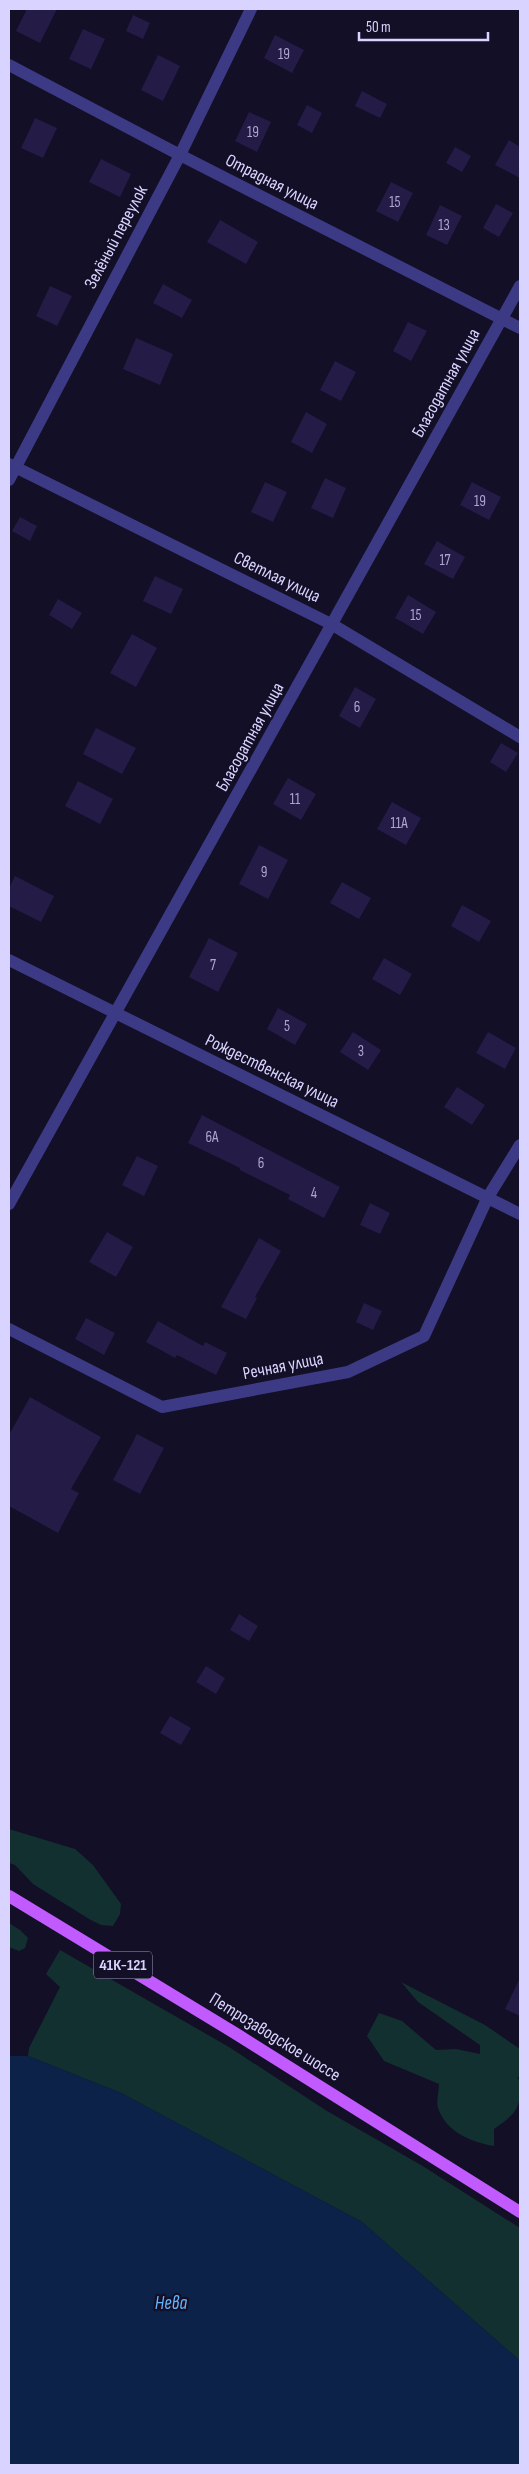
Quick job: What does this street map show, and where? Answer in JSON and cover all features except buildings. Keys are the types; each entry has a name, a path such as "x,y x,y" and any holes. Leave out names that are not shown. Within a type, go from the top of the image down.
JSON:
{"main road":[{"name":"Петрозаводское шоссе","path":"9,1896 238,2035 520,2212"}],"street":[{"name":"Зелёный переулок","path":"9,480 12,466 180,155 251,9"},
{"name":"Отрадная улица","path":"9,65 180,155 520,328"},
{"name":"Благодатная улица","path":"9,1204 520,286"},
{"name":"Светлая улица","path":"12,466 333,625 520,738"},
{"name":"Рождественская улица","path":"9,960 520,1214"},
{"name":"Речная улица","path":"9,1329 162,1407 348,1372 424,1336 488,1197 520,1146"}],"green space":[{"path":"9,1829 75,1849 93,1865 121,1904 120,1914 113,1926 101,1925 89,1919 33,1884 15,1865 9,1863"},
{"path":"9,1923 28,1938 25,1948 19,1951 9,1947"},
{"path":"60,1950 229,2047 327,2111 421,2165 520,2228 520,2361 362,2222 121,2093 28,2056 29,2048 60,1987 46,1974"},
{"path":"401,1982 485,2025 520,2049 520,2078 517,2077 520,2086 518,2105 509,2118 494,2129 494,2146 468,2139 453,2130 447,2124 438,2108 439,2084 384,2061 367,2036 379,2013 402,2021 436,2050 456,2049 480,2054 480,2045 418,2002"}],"water":[{"name":"Нева","path":"9,2056 28,2056 121,2093 362,2222 520,2361 520,2465 9,2465"}]}
